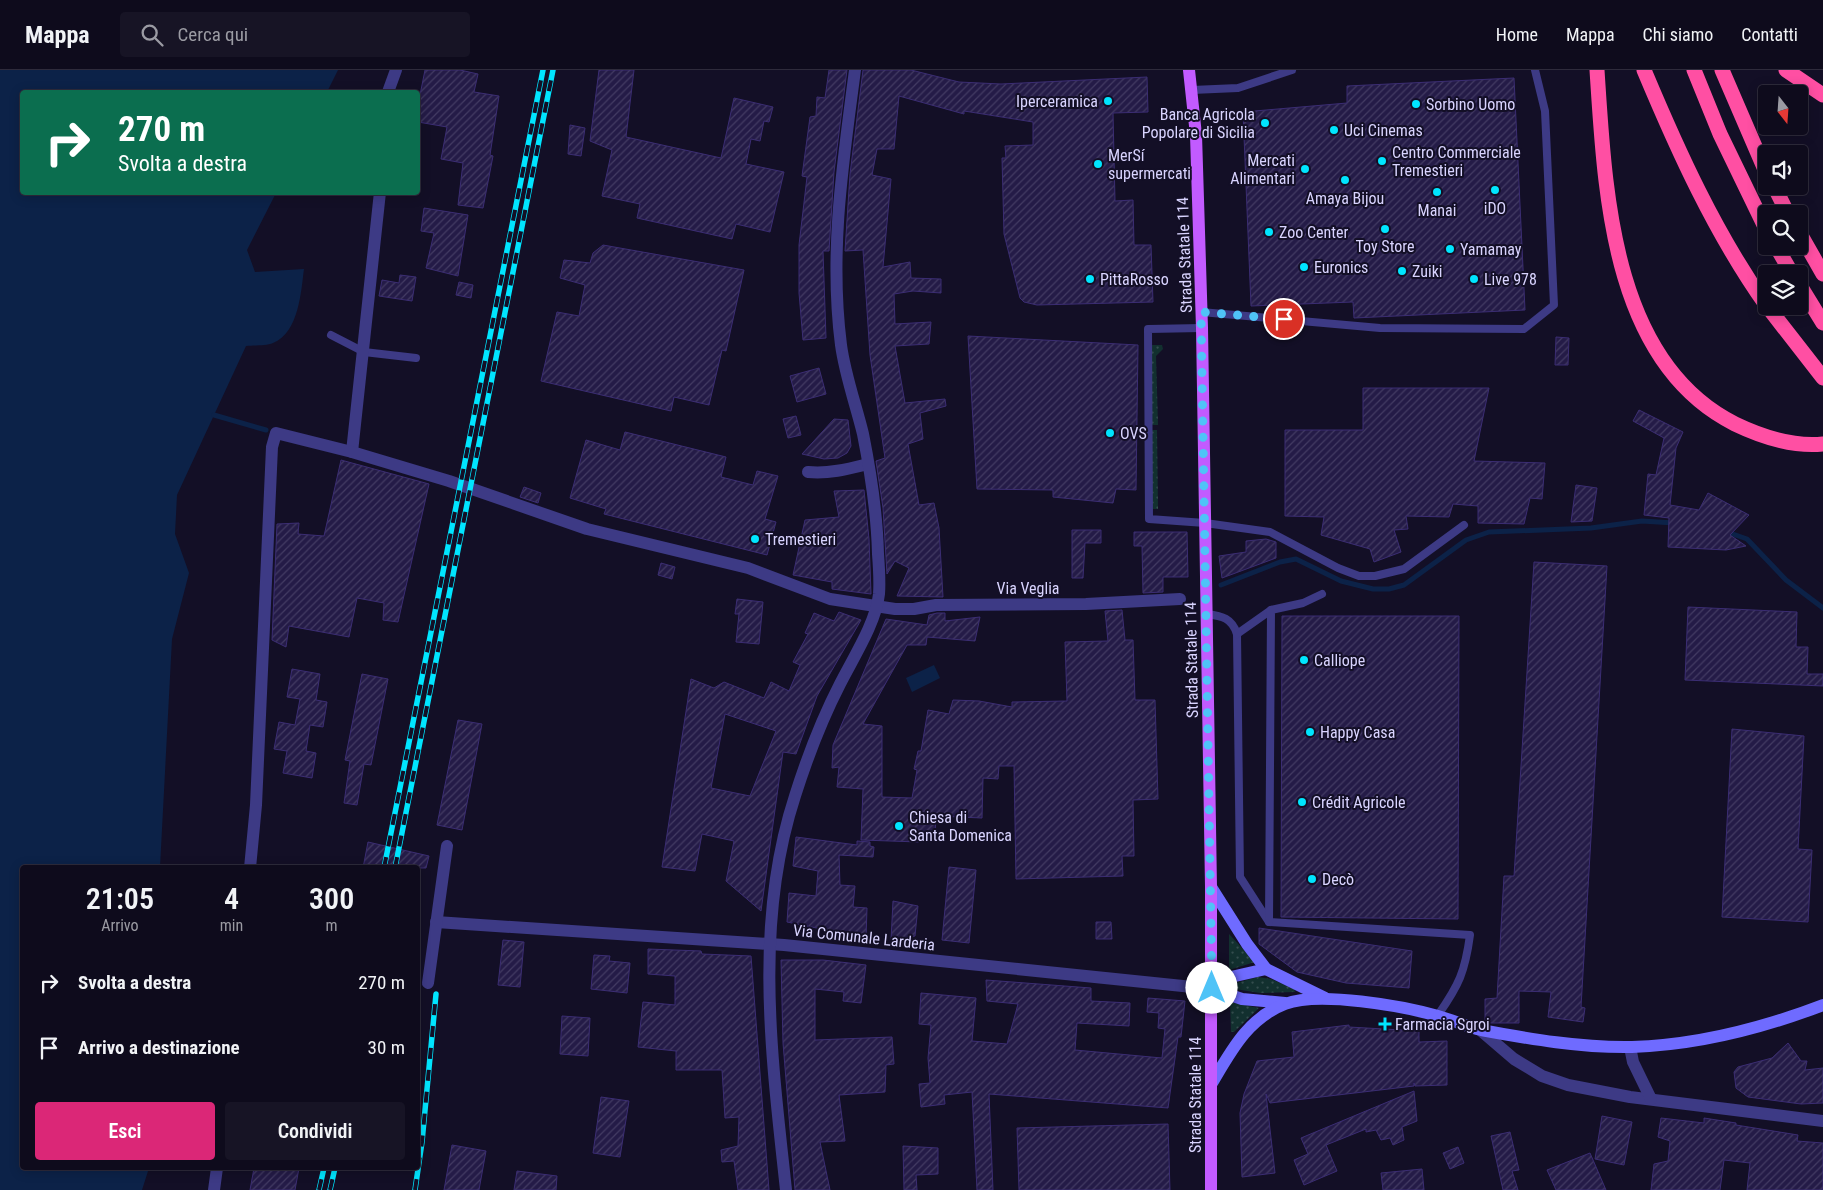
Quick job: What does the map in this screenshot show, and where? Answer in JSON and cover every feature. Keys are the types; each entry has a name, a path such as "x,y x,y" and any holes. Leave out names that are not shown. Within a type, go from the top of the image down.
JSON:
{"highway":[{"path":"1597,70 1606,182 1615,238 1637,311 1654,345 1669,368 1688,390 1706,406 1726,419 1769,438 1795,444 1823,444"},
{"path":"1644,70 1692,178 1737,259 1758,291"},
{"path":"1694,70 1720,134 1758,212"},
{"path":"1722,70 1758,153"},
{"path":"1786,70 1823,95"},
{"path":"1808,248 1823,274"},
{"path":"1808,299 1823,323"},
{"path":"1775,315 1823,378"}],"main road":[{"name":"Strada Statale 114","path":"1189,70 1196,135 1202,328 1212,887 1211,1190"}],"street":[{"path":"389,90 396,70"},
{"path":"786,1190 770,1030 770,944 782,841 795,795 827,712 877,606 879,591 877,521 868,464 841,349 836,299 837,215 855,70"},
{"path":"352,452 380,195"},
{"name":"Via Veglia","path":"250,865 256,804 272,447 276,433 352,452 448,481 587,529 748,568 830,599 914,610 936,605 1086,604 1180,599"},
{"path":"808,472 822,474 838,472 868,464"},
{"path":"428,983 447,846"},
{"name":"Via Comunale Larderia","path":"1212,887 1247,944 1266,969 1325,998"},
{"name":"Via Comunale Larderia","path":"436,922 770,944 1212,988 1242,999 1287,1003 1325,998 1438,1015 1479,1029 1553,1041 1630,1047 1673,1044 1732,1032 1777,1021 1823,1004"},
{"path":"1212,988 1231,977 1266,969"},
{"name":"Via Comunale Larderia","path":"1212,1083 1243,1034 1262,1016 1287,1003"},
{"path":"1479,1029 1514,1059 1553,1080 1588,1090 1823,1121"},
{"path":"1630,1047 1633,1062 1651,1099"},
{"path":"214,1190 217,1170"}],"lane":[{"path":"1192,90 1238,88 1292,70"},
{"path":"1201,312 1380,328 1524,329 1554,305 1545,111 1535,70"},
{"path":"1202,328 1148,329 1149,519 1205,523 1270,532 1338,568 1359,576 1383,575 1404,570 1464,524"},
{"path":"331,335 364,352 416,358"},
{"path":"1237,634 1271,610 1303,602 1322,594"},
{"path":"1269,922 1271,610"},
{"path":"1207,614 1224,617 1234,624 1237,634 1240,877 1269,922"},
{"path":"1269,922 1470,935 1466,963 1460,981 1438,1015"}],"green space":[{"path":"1150,345 1162,345 1163,349 1156,356 1158,425 1150,425"},
{"path":"1151,430 1157,430 1158,509 1151,509"},
{"path":"1229,934 1255,962 1229,970"},
{"path":"1258,977 1271,979 1294,989 1295,992 1260,993 1235,989 1236,983"},
{"path":"1230,1002 1259,1008 1234,1032 1231,1032"}],"water":[{"path":"0,70 338,70 328,90 20,90 20,195 275,195 247,250 255,272 304,269 297,311 288,330 282,338 273,343 246,346 177,495 175,534 189,573 172,639 160,865 20,865 20,1170 148,1170 142,1190 0,1190"},
{"path":"934,665 940,678 912,692 906,678"}],"building":[{"path":"425,70 460,70 478,74 474,92 499,96 490,155 493,156 483,208 458,205 463,163 441,159 447,127 420,122 420,95"},
{"path":"599,70 634,70 626,137 721,158 734,98 773,107 769,122 764,121 760,141 751,139 746,164 784,172 770,232 736,224 732,239 637,218 640,204 602,196 612,150 590,141"},
{"path":"829,70 847,70 834,172 829,251 823,251 826,338 803,340 799,293 799,245 807,177 802,176 810,117 816,116 817,97 825,98"},
{"path":"863,70 911,70 959,82 1001,84 1147,77 1148,112 1113,113 1115,201 1133,200 1134,245 1151,245 1153,302 1037,305 1024,302 1020,298 1004,234 1002,158 1006,158 1005,146 1033,145 1033,122 964,111 964,114 899,96 894,149 877,149 872,175 891,179 883,267 910,262 911,278 941,279 941,293 913,291 894,294 895,324 931,322 929,344 895,346 905,403 945,399 946,406 920,413 923,439 908,444 919,505 934,503 939,528 943,597 897,596 909,568 895,561 887,574 883,508 876,461 885,458 870,355 863,250 845,251 850,174"},
{"name":"Centro Commerciale Tremestieri","path":"1514,78 1525,310 1354,318 1353,302 1251,306 1243,112 1347,103 1347,86"},
{"path":"570,125 585,128 581,156 568,154"},
{"path":"424,208 468,215 458,276 426,268 434,233 421,231"},
{"path":"603,245 744,270 726,351 722,350 709,405 674,397 671,411 541,381 557,312 579,316 585,285 560,278 564,260 590,263 593,253"},
{"path":"400,275 416,277 412,301 379,296 382,280 399,283"},
{"path":"459,282 473,285 471,298 456,295"},
{"path":"968,336 1138,345 1136,490 1116,489 1113,503 1053,497 1053,490 977,489"},
{"path":"1556,337 1569,338 1568,365 1555,365"},
{"path":"819,368 826,394 797,402 790,376"},
{"path":"1363,388 1489,388 1474,461 1545,463 1542,499 1530,498 1524,524 1478,523 1478,506 1453,504 1449,517 1406,516 1408,529 1394,530 1401,552 1374,562 1370,549 1321,535 1324,517 1285,516 1285,430 1363,430"},
{"path":"1639,410 1683,432 1676,448 1670,505 1699,510 1708,493 1749,515 1730,535 1746,546 1726,550 1668,547 1669,518 1644,515 1648,474 1656,475 1664,438 1633,421"},
{"path":"796,416 801,435 788,438 783,419"},
{"path":"834,419 848,420 851,446 847,453 838,458 824,459 802,454"},
{"path":"625,432 726,457 721,477 753,485 757,471 778,476 765,519 776,522 767,555 604,514 606,509 570,498 586,440 620,450"},
{"path":"341,460 429,484 398,622 383,620 384,603 357,598 349,637 289,626 286,647 272,640 277,524 299,523 298,534 324,536"},
{"path":"1576,485 1597,488 1592,521 1571,522"},
{"path":"524,487 541,493 538,503 520,497"},
{"path":"864,490 869,539 871,594 832,589 832,582 793,575 805,520 839,517 834,491"},
{"path":"1072,530 1101,530 1101,543 1085,543 1083,578 1072,578"},
{"path":"1134,532 1187,532 1188,577 1163,577 1163,592 1143,593 1142,546 1134,546"},
{"path":"1266,539 1276,542 1276,558 1222,578 1219,556 1246,552 1246,541"},
{"path":"1534,562 1607,566 1581,1007 1585,1008 1583,1022 1548,1017 1551,992 1519,991 1519,1023 1485,1023 1485,999 1497,998 1504,876 1514,876"},
{"path":"661,563 675,567 672,579 658,575"},
{"path":"737,599 763,602 759,644 736,642 739,614 735,614"},
{"path":"1688,607 1797,612 1796,647 1808,647 1807,674 1823,674 1823,686 1685,680"},
{"path":"1122,610 1125,640 1133,640 1135,700 1155,700 1158,799 1133,800 1134,856 1122,856 1123,876 1016,879 1014,766 999,766 998,779 983,778 982,818 936,816 935,834 919,833 919,842 861,840 863,789 837,787 839,767 832,768 833,745 886,619 927,625 929,615 937,613 945,613 945,621 980,617 975,641 927,637 926,645 907,645 863,724 882,726 882,797 912,798 917,770 914,769 918,751 921,751 928,710 949,714 953,700 979,701 1012,707 1012,702 1067,701 1065,642 1108,641 1105,611"},
{"path":"839,612 861,620 817,696 796,754 783,752 761,911 726,881 734,841 702,834 695,871 662,867 691,679 714,688 724,682 764,698 771,682 789,691 800,665 793,662 808,634 805,633 814,613 834,621","holes":["725,714 776,731 750,796 711,788"]},
{"path":"1282,616 1459,616 1458,919 1281,917"},
{"path":"292,669 320,674 316,700 327,702 323,727 310,725 306,751 316,753 312,778 283,773 287,751 274,749 279,722 295,725 300,699 287,697"},
{"path":"362,674 388,679 371,765 364,764 357,805 344,803 350,761 345,760"},
{"path":"458,720 482,724 462,830 437,825"},
{"path":"1732,729 1804,736 1798,849 1812,850 1808,922 1722,917"},
{"path":"796,837 857,845 857,841 870,842 870,846 874,847 873,857 839,855 840,885 855,886 853,907 867,908 866,938 787,922 789,893 816,896 818,871 793,866"},
{"path":"368,842 429,856 426,868 420,868 420,865 364,865"},
{"path":"949,867 976,870 969,943 942,940"},
{"path":"893,901 918,906 915,936 891,940"},
{"path":"1096,922 1111,922 1112,939 1096,939"},
{"path":"1259,928 1412,951 1409,988 1346,983 1297,972 1259,944"},
{"path":"503,940 524,942 520,987 498,985"},
{"path":"648,949 701,951 702,954 751,956 769,1190 738,1190 734,1161 722,1162 721,1150 738,1146 739,1117 725,1118 722,1070 676,1070 676,1051 638,1047 643,1002 675,1005 675,976 648,974"},
{"path":"594,955 610,956 609,961 630,963 627,993 591,989"},
{"path":"781,960 823,960 866,965 861,1003 843,1001 844,992 815,989 815,1040 892,1037 894,1064 886,1065 885,1092 839,1095 845,1141 820,1142 830,1190 795,1190 783,1043"},
{"path":"986,980 1091,988 1091,1001 1130,1003 1129,1026 1077,1023 1075,1050 1162,1058 1165,1029 1158,1028 1159,1013 1147,1012 1148,998 1185,1001 1181,1037 1178,1037 1168,1108 989,1094 993,1190 977,1190 972,1092 944,1095 945,1104 921,1107 919,1084 930,1083 928,1058 931,1025 919,1024 921,993 976,998 972,1041 1007,1044 1018,1004 987,1001"},
{"path":"562,1016 590,1018 588,1056 560,1054"},
{"path":"1349,1025 1349,1027 1419,1031 1419,1042 1447,1041 1447,1085 1415,1086 1414,1083 1414,1086 1270,1103 1266,1094 1275,1173 1242,1177 1240,1113 1244,1094 1257,1061 1294,1057 1292,1032"},
{"path":"1788,1043 1801,1061 1807,1061 1805,1070 1823,1068 1823,1103 1801,1104 1748,1097 1736,1088 1734,1072 1738,1067 1772,1058"},
{"path":"1414,1091 1417,1121 1402,1127 1404,1140 1393,1145 1390,1138 1381,1140 1376,1130 1366,1132 1366,1129 1326,1145 1337,1171 1304,1185 1294,1160 1308,1154 1301,1138"},
{"path":"601,1097 629,1101 620,1157 593,1153"},
{"path":"1602,1116 1632,1122 1624,1165 1595,1159"},
{"path":"1661,1118 1704,1123 1704,1118 1798,1135 1797,1141 1823,1143 1823,1190 1747,1190 1750,1163 1724,1160 1720,1190 1651,1190 1654,1164 1668,1161 1670,1141 1658,1137"},
{"path":"1168,1124 1170,1190 1019,1190 1017,1128"},
{"path":"1510,1132 1519,1170 1512,1171 1518,1190 1503,1190 1491,1136"},
{"path":"452,1145 486,1151 479,1190 444,1190"},
{"path":"903,1146 938,1148 938,1174 916,1175 917,1190 904,1190"},
{"path":"1458,1147 1464,1163 1450,1169 1443,1153"},
{"path":"1590,1153 1606,1190 1556,1190 1547,1170"},
{"path":"1422,1169 1424,1190 1383,1190 1381,1173"},
{"path":"254,1170 299,1170 295,1190 250,1190"},
{"path":"517,1171 557,1176 556,1190 514,1190"}],"waterway":[{"path":"214,415 266,430"},
{"path":"1221,585 1280,562 1296,559 1341,581 1373,589 1389,589 1404,585 1466,540 1489,532 1591,528 1642,521 1674,523"},
{"path":"1727,532 1747,539 1786,580 1823,608"}],"railway":[{"path":"385,865 543,70"},
{"path":"396,865 553,70"},
{"path":"420,1156 436,994"},
{"path":"319,1190 324,1170"},
{"path":"330,1190 335,1170"},
{"path":"415,1190 418,1170"}],"place":[{"name":"Iperceramica","path":"1108,101"},
{"name":"Sorbino Uomo","path":"1416,104"},
{"name":"Banca Agricola Popolare di Sicilia","path":"1265,123"},
{"name":"Uci Cinemas","path":"1334,130"},
{"name":"Centro Commerciale Tremestieri","path":"1382,161"},
{"name":"MerSí supermercati","path":"1098,164"},
{"name":"Mercati Alimentari","path":"1305,169"},
{"name":"Amaya Bijou","path":"1345,180"},
{"name":"iDO","path":"1495,190"},
{"name":"Manai","path":"1437,192"},
{"name":"Toy Store","path":"1385,229"},
{"name":"Zoo Center","path":"1269,232"},
{"name":"Yamamay","path":"1450,249"},
{"name":"Euronics","path":"1304,267"},
{"name":"Zuiki","path":"1402,271"},
{"name":"PittaRosso","path":"1090,279"},
{"name":"Live 978","path":"1474,279"},
{"name":"OVS","path":"1110,433"},
{"name":"Tremestieri","path":"755,539"},
{"name":"Calliope","path":"1304,660"},
{"name":"Happy Casa","path":"1310,732"},
{"name":"Crédit Agricole","path":"1302,802"},
{"name":"Chiesa di Santa Domenica","path":"899,826"},
{"name":"Decò","path":"1312,879"},
{"name":"Farmacia Sgroi","path":"1385,1024"}],"route":[{"path":"1212,988 1212,887 1201,312 1284,319"}]}
